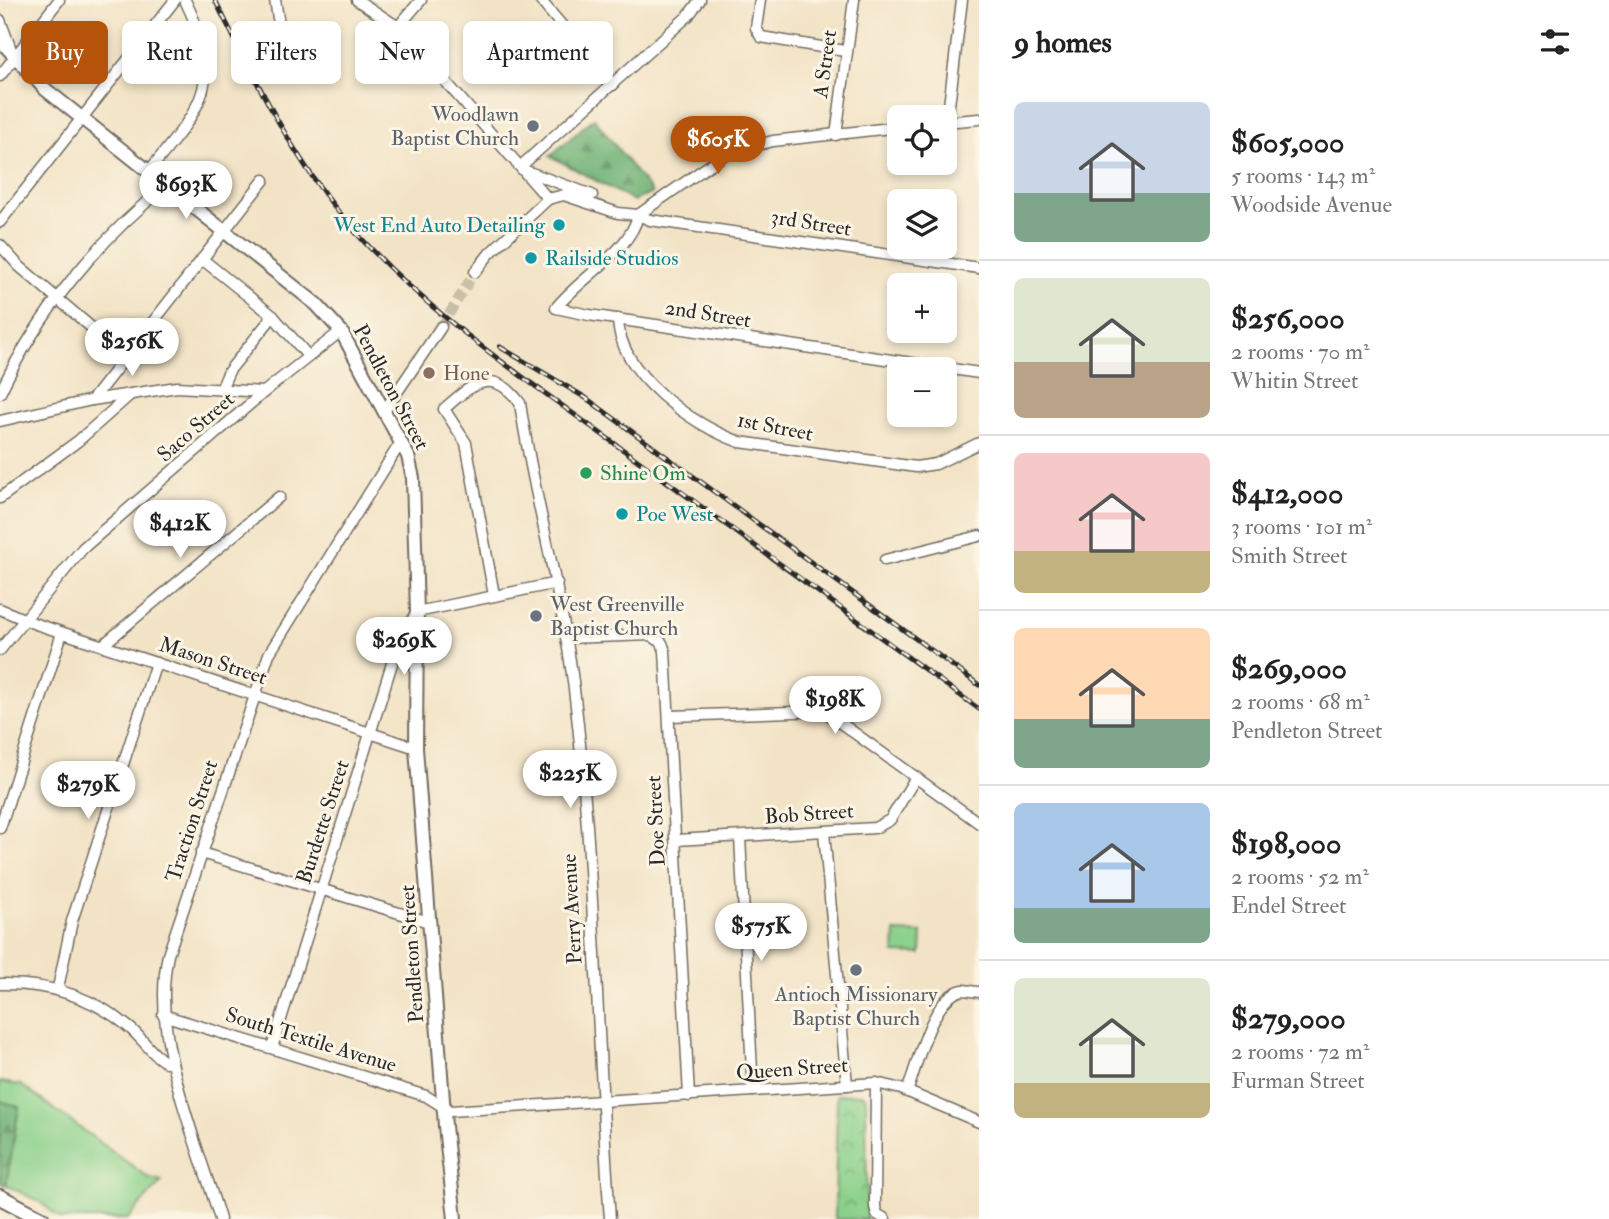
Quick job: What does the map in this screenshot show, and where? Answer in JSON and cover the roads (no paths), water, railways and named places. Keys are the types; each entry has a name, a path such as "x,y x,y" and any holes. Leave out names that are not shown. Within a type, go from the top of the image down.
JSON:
{"highway":[{"path":"0,1197 42,1219"}],"main road":[{"name":"Pendleton Street","path":"0,40 45,89 307,296 341,331 385,410 411,466 417,612 416,748 443,1109 455,1219"}],"street":[{"path":"0,76 59,0"},
{"path":"0,222 175,0"},
{"path":"149,171 195,112 203,92 205,48 185,0"},
{"path":"275,0 278,21"},
{"path":"357,0 389,21"},
{"path":"403,21 421,0"},
{"path":"540,0 613,85"},
{"path":"524,168 688,16 700,0"},
{"path":"760,0 756,28 761,37 845,51"},
{"name":"A Street","path":"836,135 845,51 854,0"},
{"path":"948,105 962,0"},
{"path":"0,20 14,58"},
{"path":"449,84 548,199"},
{"path":"957,121 979,119"},
{"path":"638,215 653,208 705,166 727,153 773,141 887,129"},
{"path":"524,168 596,197 618,213"},
{"path":"92,400 264,180"},
{"path":"0,393 24,345 109,235 167,185"},
{"path":"475,272 490,253 548,199 572,196 618,213"},
{"name":"3rd Street","path":"618,213 638,215 650,220 979,268"},
{"name":"2nd Street","path":"638,215 636,225 624,242 556,307 559,311 979,373"},
{"path":"0,245 19,266 125,356"},
{"path":"202,259 273,316 308,356"},
{"path":"222,387 229,371 273,316"},
{"name":"1st Street","path":"618,319 624,347 646,381 714,431 740,442 916,467 936,464 979,443"},
{"path":"385,410 441,327"},
{"name":"Saco Street","path":"0,650 50,585 83,548 264,392 341,331"},
{"name":"Perry Avenue","path":"494,595 466,443 444,409 477,383 487,381 505,387 520,403 567,638 587,820 601,1102 610,1219"},
{"path":"0,421 92,400 177,387 222,387 264,392"},
{"path":"0,498 78,441 131,394"},
{"name":"Traction Street","path":"220,1219 172,1064 163,1015 164,977 168,955 254,695 280,631 401,442"},
{"path":"388,464 411,466"},
{"path":"103,645 279,497"},
{"path":"886,560 979,536"},
{"path":"417,612 557,583"},
{"name":"Mason Street","path":"0,608 62,633 416,748"},
{"name":"Burdette Street","path":"272,1048 398,644 417,612"},
{"path":"0,828 3,805 62,633"},
{"name":"Doe Street","path":"567,638 657,637 665,651 689,1096"},
{"path":"58,988 72,921 156,663"},
{"path":"670,716 824,710 979,823"},
{"name":"Bob Street","path":"677,840 824,832 883,825 896,812 916,776"},
{"path":"824,832 847,1085"},
{"path":"740,837 753,1091"},
{"path":"201,853 429,922"},
{"path":"0,984 58,988 112,1013 160,1058 172,1064"},
{"path":"907,1092 937,1010 947,998 962,990 979,992"},
{"name":"South Textile Avenue","path":"163,1015 426,1096 443,1109"},
{"path":"876,1083 875,1207 877,1214 885,1219"},
{"name":"Queen Street","path":"443,1109 464,1112 876,1083 907,1092 979,1122"}],"tunnel":[{"path":"441,327 475,272"}],"railway":[{"path":"215,0 276,118 311,174 351,227 412,288 513,370 979,709"},
{"path":"500,347 586,398 979,685"}],"place":[{"name":"Woodlawn Baptist Church","path":"533,126"},
{"name":"West End Auto Detailing","path":"559,225"},
{"name":"Railside Studios","path":"531,258"},
{"name":"Hone","path":"429,373"},
{"name":"Shine Om","path":"586,473"},
{"name":"Poe West","path":"622,514"},
{"name":"West Greenville Baptist Church","path":"536,616"},
{"name":"Antioch Missionary Baptist Church","path":"856,970"}]}
